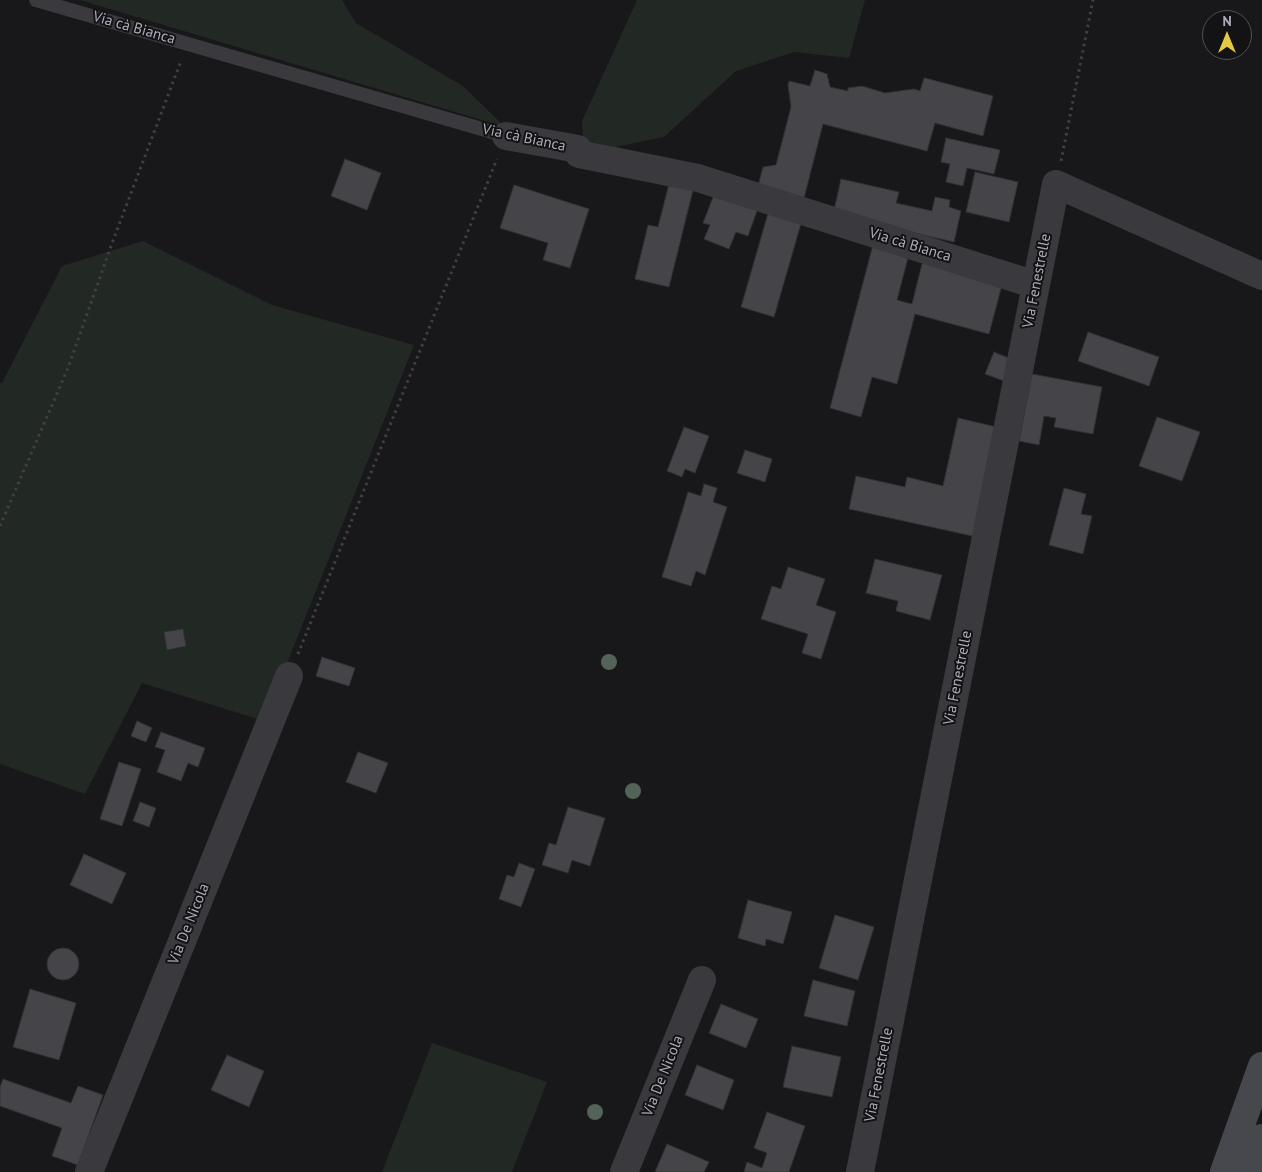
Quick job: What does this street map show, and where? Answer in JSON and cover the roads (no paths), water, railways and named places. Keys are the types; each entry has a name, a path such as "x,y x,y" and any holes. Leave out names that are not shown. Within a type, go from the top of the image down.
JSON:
{"main road":[{"path":"1224,1172 1262,1066"},
{"path":"1250,1172 1262,1138"}],"street":[{"name":"Via cà Bianca","path":"506,136 578,149 579,154 698,178 1036,285"},
{"name":"Via Fenestrelle","path":"860,1172 1056,184 1262,276"},
{"name":"Via De Nicola","path":"89,1172 289,676"},
{"name":"Via De Nicola","path":"624,1172 702,980"}],"lane":[{"name":"Via cà Bianca","path":"36,0 506,136"}]}
